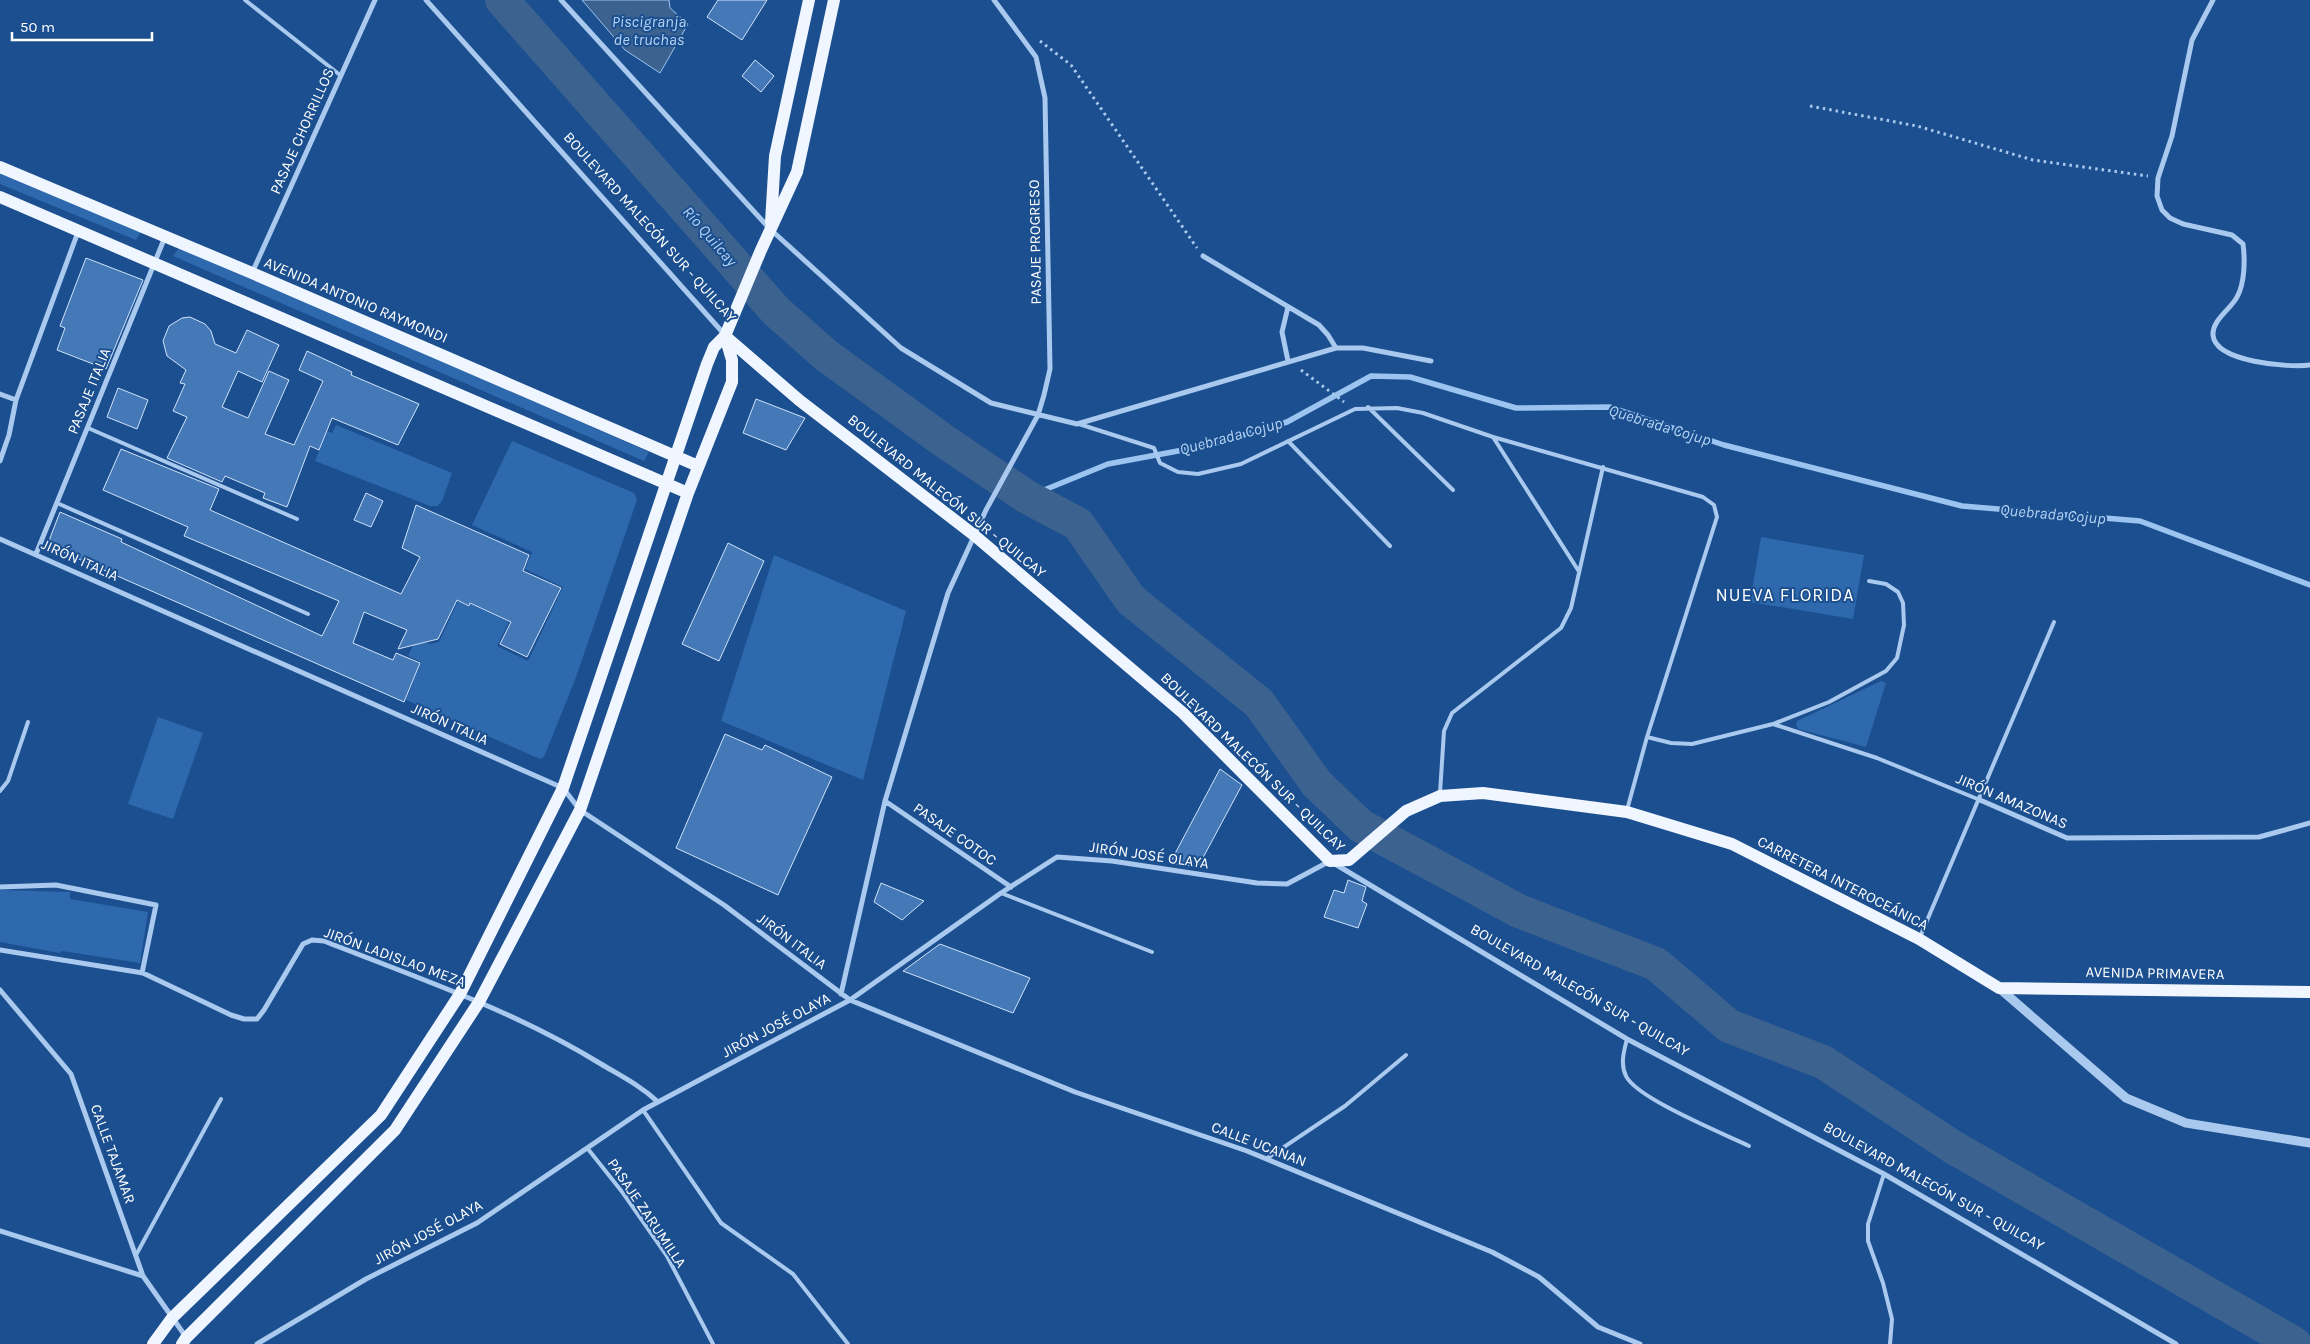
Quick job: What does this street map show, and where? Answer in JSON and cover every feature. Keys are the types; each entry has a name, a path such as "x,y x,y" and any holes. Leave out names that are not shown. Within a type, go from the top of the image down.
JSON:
{"main road":[{"path":"770,229 776,156 809,0"},
{"path":"153,1344 172,1318 381,1115 460,994 563,788 707,364 714,348 726,336 770,229 797,172 834,0"},
{"name":"AVENIDA ANTONIO RAYMONDI","path":"0,167 252,273 698,466"},
{"path":"0,197 155,262 688,493"},
{"path":"184,1341 395,1130 479,1002 580,810 688,493 732,382 732,360 726,336"},
{"name":"BOULEVARD MALECÓN SUR - QUILCAY","path":"726,336 799,400 974,535 1183,713 1330,861"},
{"name":"CARRETERA INTEROCEÁNICA","path":"1330,861 1349,860 1406,811 1440,796 1483,793 1626,812 1732,844 1919,939 1999,988"},
{"name":"AVENIDA PRIMAVERA","path":"1999,988 2310,992"},
{"path":"340,1156 355,1170"}],"street":[{"name":"PASAJE CHORRILLOS","path":"252,273 375,0"},
{"name":"BOULEVARD MALECÓN SUR - QUILCAY","path":"426,0 726,336"},
{"path":"561,0 770,229 901,348 991,403 1077,424 1336,348 1363,348 1431,361"},
{"name":"PASAJE PROGRESO","path":"986,510 1038,414 1050,369 1046,98 1036,57 994,0"},
{"path":"2213,0 2192,40 2172,136 2158,178 2157,196 2162,210 2170,218 2183,224 2232,235 2243,244 2242,282 2235,301 2215,325 2213,335 2217,346 2227,353 2250,361 2310,366"},
{"path":"0,461 9,436 16,400 80,230"},
{"name":"PASAJE ITALIA","path":"36,554 166,237"},
{"path":"1203,256 1319,325 1328,334 1336,348"},
{"path":"1288,307 1282,332 1288,361"},
{"path":"0,394 16,400"},
{"name":"JIRÓN JOSÉ OLAYA","path":"841,994 885,800 948,593 986,510"},
{"name":"JIRÓN ITALIA","path":"0,538 563,788 580,810 724,904 850,1000"},
{"name":"PASAJE COTOC","path":"885,800 1011,887"},
{"name":"JIRÓN AMAZONAS","path":"1980,800 2067,838 2259,836 2310,823"},
{"name":"JIRÓN JOSÉ OLAYA","path":"256,1344 366,1278 477,1223 643,1110 850,1000 1001,893 1056,857 1112,860 1257,883 1287,884 1330,861"},
{"name":"BOULEVARD MALECÓN SUR - QUILCAY","path":"1330,861 1627,1039 1884,1174 2176,1344"},
{"path":"0,887 56,885 156,905 142,973"},
{"name":"JIRÓN LADISLAO MEZA","path":"0,950 142,973 231,1015 244,1019 257,1019 303,944 312,940 324,941 479,1002 568,1044 643,1089 658,1102"},
{"name":"CARRETERA INTEROCEÁNICA","path":"1999,988 2126,1098 2186,1123 2310,1143"},
{"name":"CALLE TAJAMAR","path":"0,990 71,1074 143,1276 172,1318 184,1341"},
{"name":"CALLE UCANAN","path":"850,1000 1075,1092 1266,1159 1492,1252 1539,1276 1598,1327 1640,1344"},
{"path":"0,1231 143,1276"}],"lane":[{"path":"245,0 340,75"},
{"path":"1077,424 1154,448 1160,463 1178,472 1198,474 1241,464 1355,410 1368,407 1397,408 1423,413 1493,437 1703,497 1714,505 1717,517 1647,737 1626,812"},
{"path":"1368,407 1453,490"},
{"path":"88,428 297,519"},
{"path":"1493,437 1578,570"},
{"path":"1288,441 1390,546"},
{"path":"1440,796 1444,730 1452,713 1561,628 1571,608 1578,570 1603,467"},
{"path":"57,503 308,614"},
{"path":"1647,737 1671,743 1692,744 1773,724 1829,702 1892,666 1897,658 1904,625 1903,603 1898,592 1886,584 1869,581"},
{"path":"1919,939 1980,800 2054,622"},
{"path":"0,791 8,781 28,722"},
{"name":"JIRÓN AMAZONAS","path":"1773,724 1877,758 1980,800"},
{"path":"1001,893 1152,952"},
{"path":"1627,1039 1622,1060 1626,1077 1649,1097 1749,1146"},
{"path":"1266,1159 1345,1106 1406,1055"},
{"path":"136,1255 221,1099"},
{"path":"643,1110 721,1223 793,1274 848,1344"},
{"name":"PASAJE ZARUMILLA","path":"588,1148 623,1193 667,1256 713,1344"},
{"path":"1884,1174 1868,1224 1868,1241 1883,1283 1892,1318 1890,1344"}],"path":[{"path":"1035,37 1071,65 1203,256"},
{"path":"1810,106 1917,126 2033,160 2158,178"},
{"path":"1288,361 1340,399"}],"shaded area":[{"path":"0,172 141,232 136,240 0,184"},
{"path":"180,247 649,452 644,461 173,256"},
{"path":"336,425 452,473 442,501 437,506 430,506 315,461 327,431 332,433"},
{"path":"512,441 634,493 637,500 575,680 544,757 540,759 406,700 421,662 408,656 416,639 430,644 439,642 458,601 469,607 471,604 509,622 497,646 528,661 563,587 525,569 532,552 472,525"},
{"path":"1761,537 1864,555 1853,619 1750,602"},
{"path":"774,555 906,611 863,780 721,721"},
{"path":"1881,681 1886,683 1866,747 1798,729 1797,721"},
{"path":"158,717 203,733 173,819 128,804"},
{"path":"0,890 70,892 70,899 148,912 140,963 62,951 60,953 0,942"}],"water":[{"name":"Piscigranja de truchas","path":"582,0 669,0 670,8 688,24 660,73 625,50"}],"building":[{"path":"718,0 767,0 742,40 707,17"},
{"path":"755,60 774,76 761,92 742,76"},
{"path":"86,258 143,280 106,369 57,350 65,328 60,326"},
{"path":"190,317 205,324 211,331 215,344 236,353 247,330 279,345 262,382 238,371 222,407 248,418 269,371 289,380 265,434 294,445 323,381 299,370 307,351 352,372 351,375 419,404 398,445 332,418 319,450 310,446 287,507 263,498 265,493 225,476 222,482 167,458 187,417 173,411 185,384 180,383 186,370 167,356 163,341 169,326 182,318"},
{"path":"118,388 148,400 137,429 107,417"},
{"path":"756,399 805,418 786,450 743,433"},
{"path":"121,449 219,489 210,510 401,594 420,557 402,548 416,505 529,555 523,571 561,588 527,657 500,644 511,622 470,603 469,606 457,600 438,639 398,649 407,630 364,612 353,643 393,660 396,653 420,663 404,702 49,546 50,538 60,512 122,539 121,542 322,636 339,601 184,536 188,527 103,490"},
{"path":"366,493 383,501 371,527 354,520"},
{"path":"728,543 764,561 719,661 682,644"},
{"path":"725,734 762,750 765,745 832,777 778,895 676,848"},
{"path":"1220,769 1242,785 1198,867 1170,863"},
{"path":"1348,880 1366,887 1362,901 1367,904 1358,928 1324,917 1334,890 1344,893"},
{"path":"881,883 924,901 902,920 874,902"},
{"path":"940,944 1030,978 1013,1013 903,971"}],"waterway":[{"name":"Río Quilcay","path":"502,0 776,311 827,356 944,441 1027,497 1078,524 1131,600 1259,703 1317,784 1361,826 1519,911 1656,964 1729,1026 1823,1062 1953,1147 2295,1344"},
{"name":"Quebrada Cojup","path":"1027,497 1108,464 1210,445 1287,422 1371,376 1410,377 1516,408 1610,407 1724,445 1962,506 2140,521 2310,585"}],"district":[{"name":"NUEVA FLORIDA","path":"1785,595"}]}
